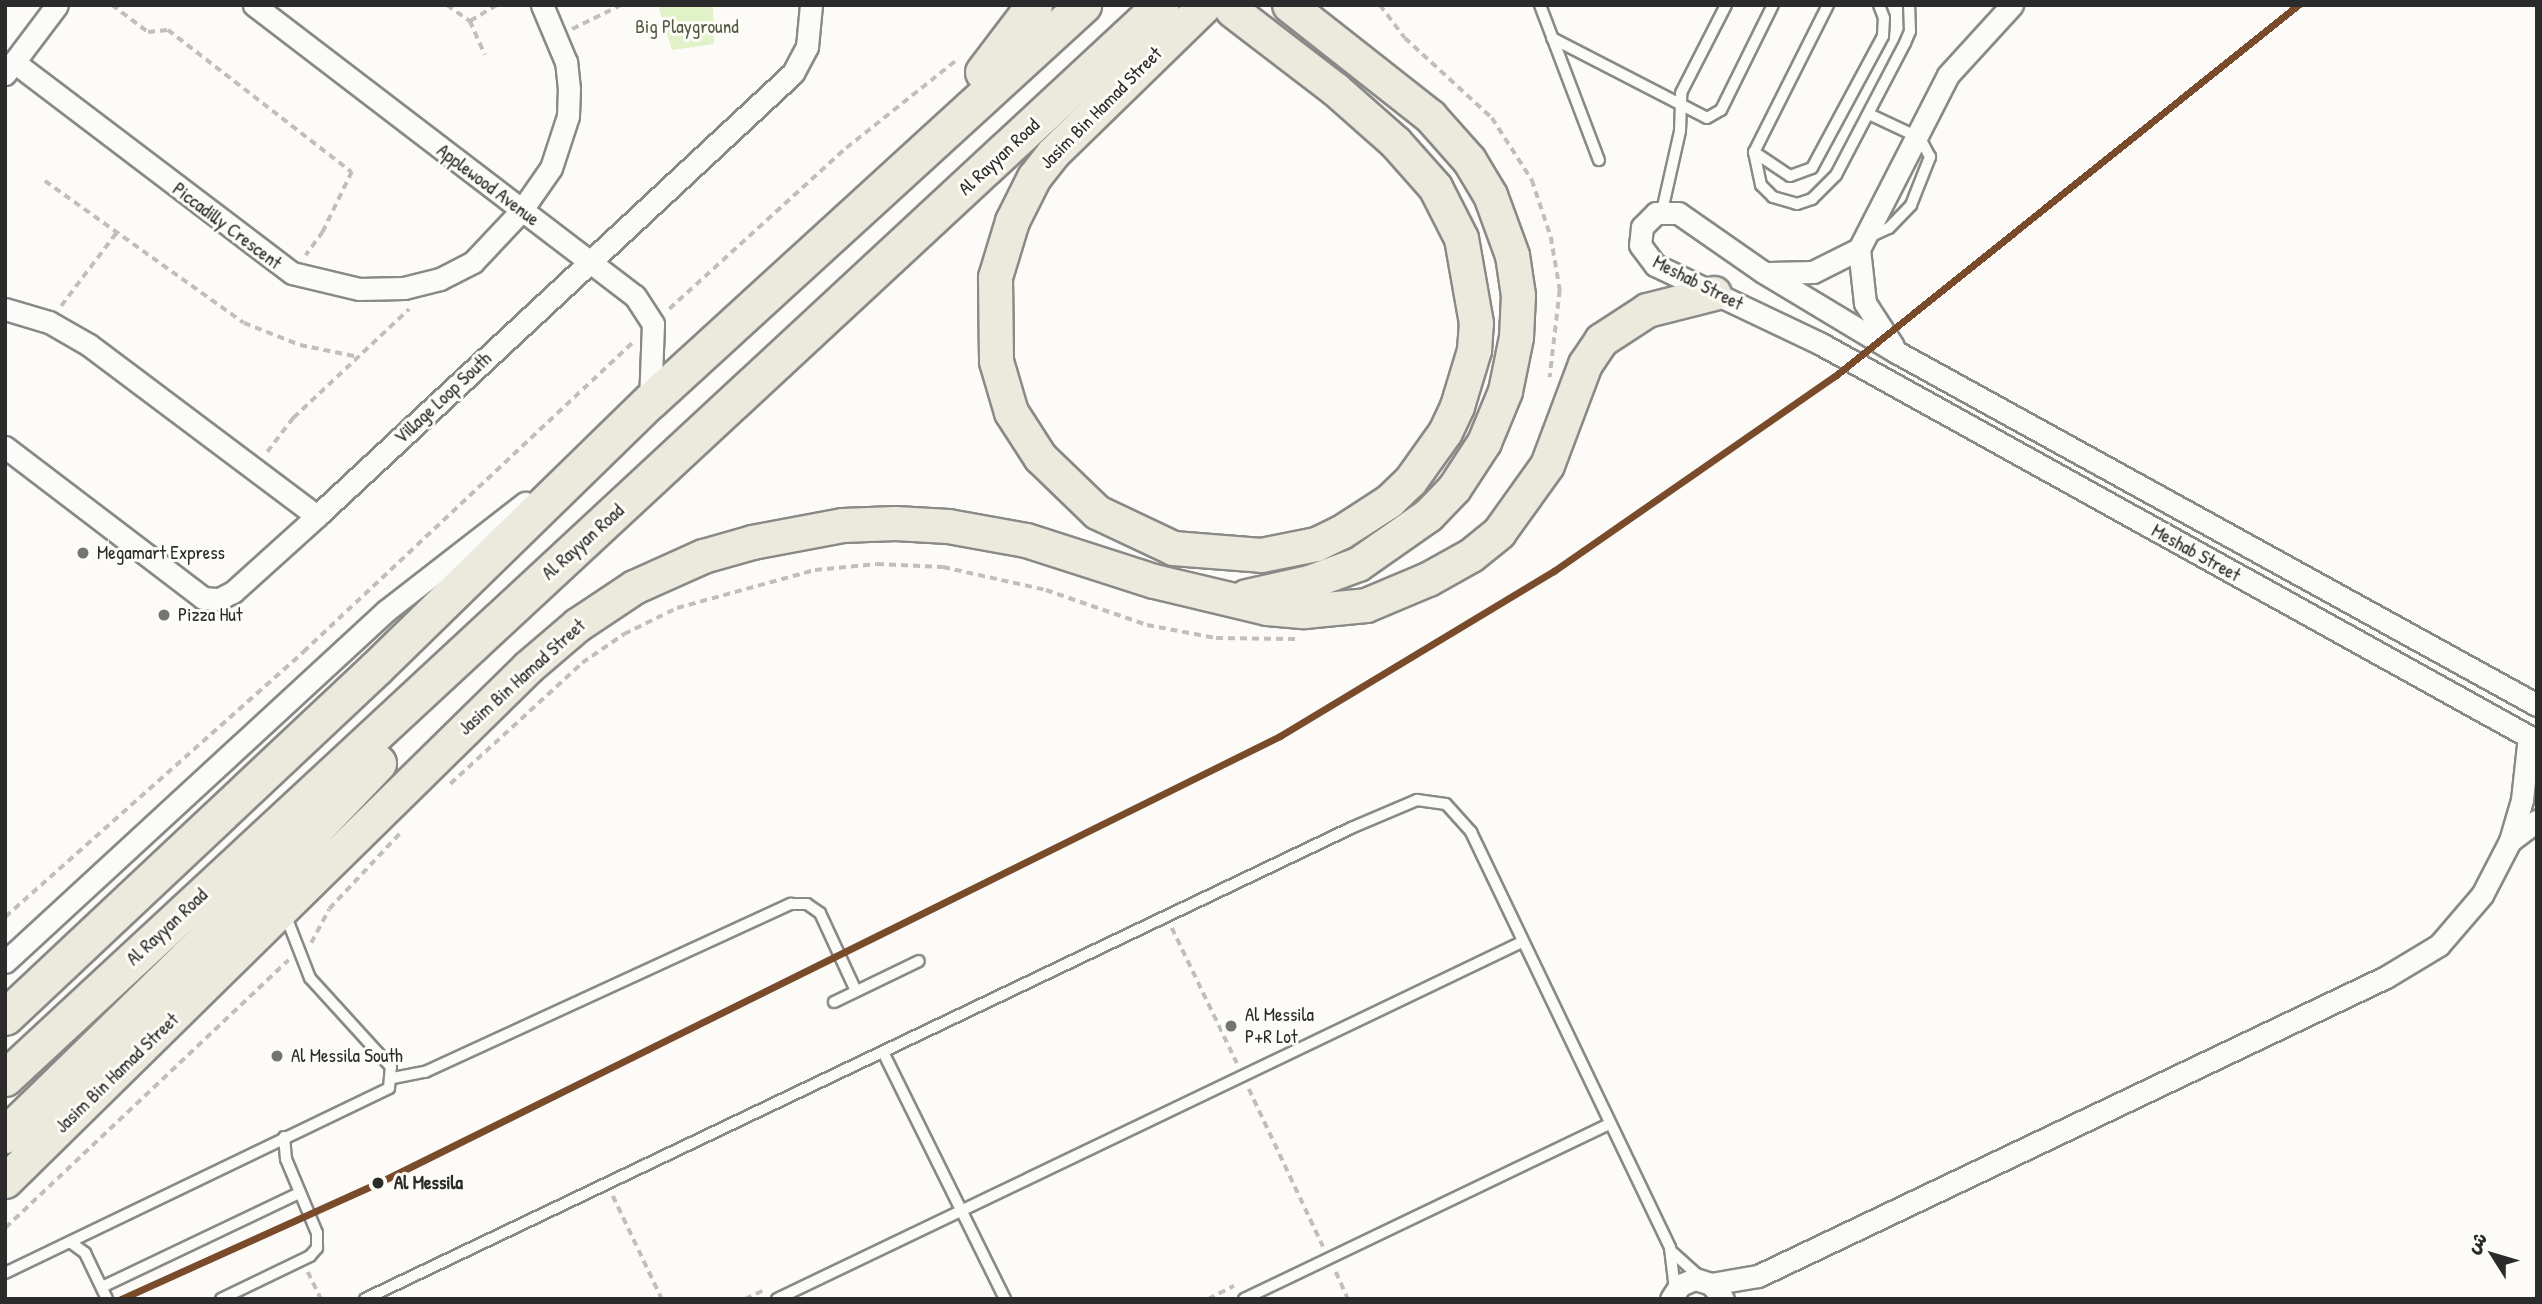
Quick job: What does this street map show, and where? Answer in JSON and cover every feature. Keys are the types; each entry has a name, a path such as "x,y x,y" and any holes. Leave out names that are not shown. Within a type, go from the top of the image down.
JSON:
{"highway":[{"path":"913,160 1034,5"},
{"path":"5,1017 650,401 1083,5"},
{"name":"Al Rayyan Road","path":"5,1078 1161,5"},
{"path":"5,1135 271,875 477,666 507,631 530,590"}],"main road":[{"path":"1233,599 1309,582 1358,564 1429,515 1454,488 1484,442 1505,391 1517,337 1518,295 1511,255 1490,195 1474,168 1430,116 1289,5"},
{"name":"Jasim Bin Hamad Street","path":"1219,7 1335,89 1395,142 1435,187 1461,238 1476,323 1474,350 1457,406 1445,432 1410,481 1341,532 1316,544 1261,555 1173,548 1121,526 1076,496 1040,457 1011,412 996,360 995,277 1012,221 1034,177 1053,153 1219,7"},
{"name":"Jasim Bin Hamad Street","path":"5,1181 484,708 593,613 634,587 704,556 752,542 842,525 895,523 991,532 1172,586 1284,610 1353,608 1410,589 1471,555 1499,531 1531,491 1558,439 1585,364 1601,340 1647,310 1714,293"},
{"path":"271,875 324,832 553,621 603,584 668,552 716,537 813,518 842,525"}],"street":[{"path":"10,68 57,5"},
{"name":"Applewood Avenue","path":"254,5 635,296 653,324"},
{"name":"Piccadilly Crescent","path":"10,68 292,273 359,289 404,288 440,279 473,262 521,211 551,168 568,116 566,62 557,36 541,5"},
{"name":"Village Loop South","path":"5,447 203,598 219,599 233,592 799,66 811,5"},
{"path":"1898,353 1865,303 1861,245 1913,135 1964,53 2012,5"},
{"name":"Meshab Street","path":"2533,738 1836,352 1645,257 1640,233 1646,221 1662,211 1678,213 1763,272 1898,353 2537,705"},
{"path":"1763,272 1813,272 1861,245"},
{"path":"5,309 49,322 89,345 317,516"},
{"path":"650,401 653,324"},
{"path":"5,962 387,610 624,427"},
{"path":"1673,1294 1687,1281 1712,1287 1758,1276 2411,964 2463,922 2510,841 2522,800 2533,738"},
{"path":"2510,841 2537,821"},
{"path":"1732,1299 1758,1276"}],"lane":[{"path":"1540,5 1599,160"},
{"path":"1662,211 1678,144 1680,106 1686,81 1726,5"},
{"path":"1552,38 1701,118 1721,110 1773,5"},
{"path":"1828,5 1754,152 1756,178 1766,192 1781,201 1804,201 1825,189 1836,174 1910,31 1909,5"},
{"path":"1754,152 1790,176 1812,168 1883,36 1884,18 1879,5"},
{"path":"1861,245 1895,223 1920,191 1930,158 1925,144 1913,135 1869,114"},
{"path":"365,1299 1371,818 1417,800 1433,800 1465,820 1670,1248 1712,1287"},
{"path":"5,1273 384,1091 393,1078 425,1072 791,904 807,904 820,913 856,991"},
{"path":"283,908 297,952 327,1001 387,1063 393,1078"},
{"path":"777,1299 1522,942"},
{"path":"834,1002 919,961"},
{"path":"883,1052 1005,1299"},
{"path":"1244,1299 1609,1124"},
{"path":"220,1299 314,1252 318,1238 286,1159 284,1138"},
{"path":"102,1287 299,1193"},
{"path":"70,1242 85,1253 107,1299"},
{"path":"1670,1248 1673,1294"}],"path":[{"path":"112,5 148,32 168,30 352,172 323,232 292,273"},
{"path":"447,5 470,22 485,55"},
{"path":"470,22 497,5"},
{"path":"557,36 621,5"},
{"path":"5,917 303,652 653,324 846,148 968,50"},
{"path":"45,180 244,323 300,345 359,357"},
{"path":"49,322 117,232"},
{"path":"255,467 293,418 414,303 404,288"},
{"path":"442,791 582,663 624,634 677,608 815,569 877,564 943,567 1046,590 1147,625 1216,638 1301,638"},
{"path":"5,1228 297,952 314,941 329,909 405,828"},
{"path":"1167,917 1348,1299"},
{"path":"607,1184 662,1299"},
{"path":"302,1260 321,1299"}],"green space":[{"name":"Big Playground","path":"658,5 713,5 714,44 672,50"}],"transit line":[{"path":"121,1299 378,1183 1280,736 1554,571 1835,376 2298,5"}],"place":[{"name":"Megamart Express","path":"83,553"},
{"name":"Pizza Hut","path":"164,615"},
{"name":"Al Messila P+R Lot","path":"1231,1026"},
{"name":"Al Messila South","path":"277,1056"},
{"name":"Al Messila","path":"378,1183"}]}
